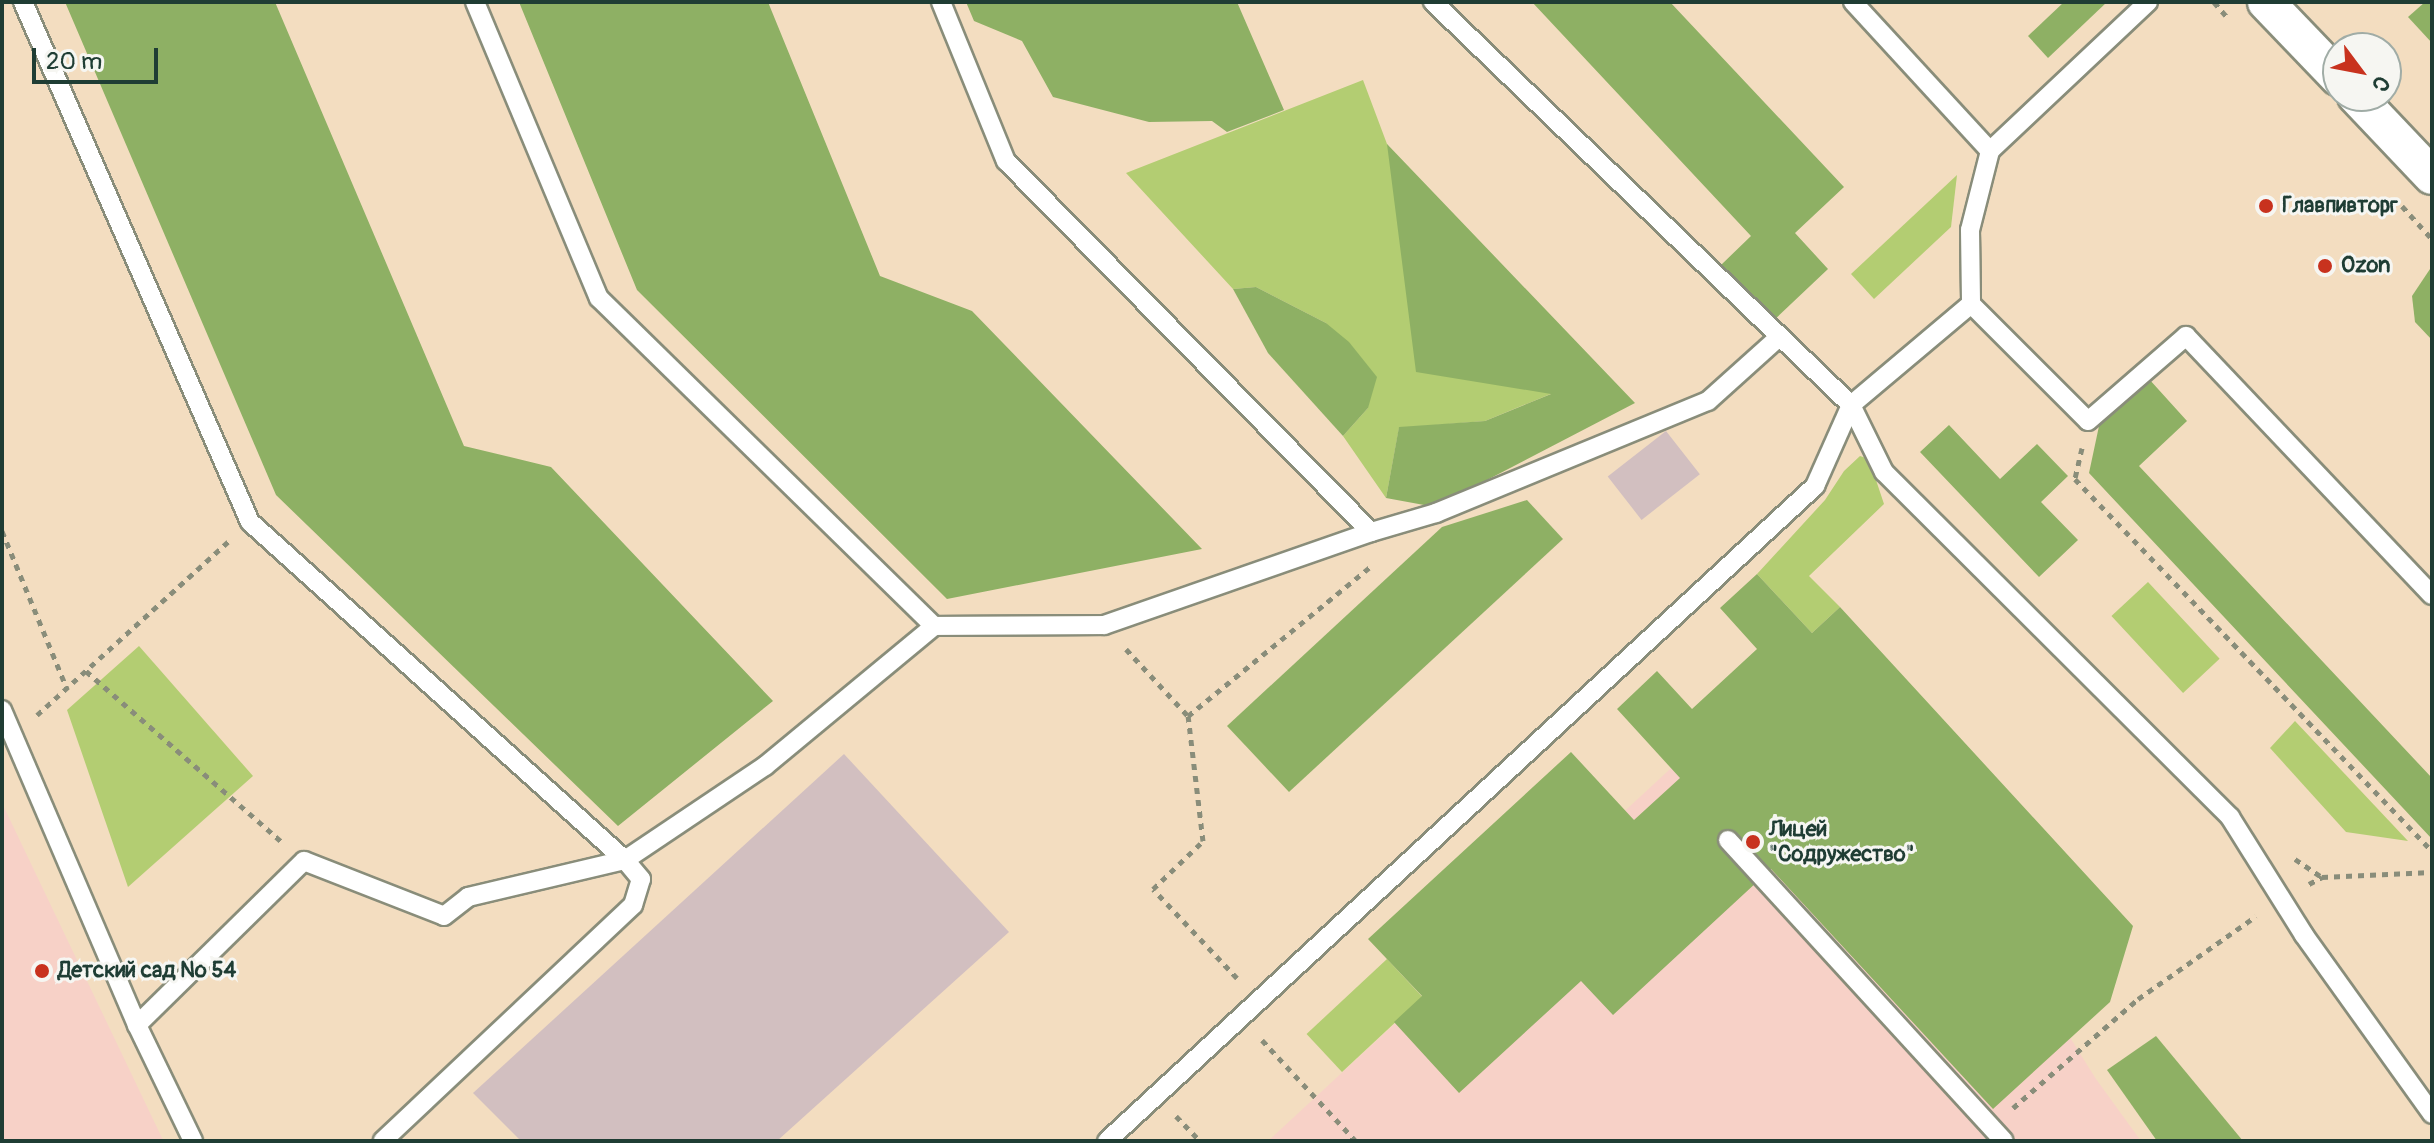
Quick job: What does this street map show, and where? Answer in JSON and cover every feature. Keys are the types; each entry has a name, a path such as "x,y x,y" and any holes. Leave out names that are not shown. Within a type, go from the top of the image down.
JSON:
{"street":[{"path":"2266,2 2322,60"},
{"path":"2371,112 2432,176"}],"lane":[{"path":"23,2 250,522 625,860 641,879 633,905 383,1141"},
{"path":"475,2 599,298 934,626"},
{"path":"941,2 1006,161 1371,532"},
{"path":"1433,2 1778,338 1851,405 1884,472 2230,817 2304,935 2432,1114"},
{"path":"1853,2 1990,151"},
{"path":"2148,2 1990,151 1970,230 1971,304 2088,421 2186,336 2432,595"},
{"path":"1107,1141 1815,486 1851,405 1971,304"},
{"path":"137,1025 304,861 444,916 468,897 625,860 765,766 934,626 1104,625 1371,532 1436,513 1708,401 1778,338"},
{"path":"2,710 137,1025 193,1141"},
{"path":"1728,840 1998,1134"}],"path":[{"path":"2088,421 2075,479 2432,851"},
{"path":"12,737 250,522"},
{"path":"2,531 67,689"},
{"path":"1188,716 1377,562"},
{"path":"1104,625 1188,716 1203,841 1153,889 1257,999"},
{"path":"86,671 304,861"},
{"path":"2283,851 2322,877"},
{"path":"1998,1134 2138,999 2283,897 2322,877 2432,872"},
{"path":"1239,1016 1356,1141"}],"shaded area":[{"path":"1666,431 1700,474 1642,520 1608,477"},
{"name":"Лицей \"Содружество\"","path":"1775,672 2054,1012 2096,1079 2141,1141 1268,1141"},
{"path":"844,754 1009,932 777,1141 521,1141 473,1093"},
{"name":"Детский сад № 54","path":"2,803 163,1140 163,1141 2,1141"}],"green space":[{"path":"65,2 275,2 464,446 551,467 773,701 618,826 276,495"},
{"path":"519,2 768,2 880,276 972,311 1202,549 947,599 637,290"},
{"path":"966,2 1237,2 1284,110 1227,132 1212,121 1149,122 1053,97 1022,41 974,21"},
{"path":"1532,2 1670,2 1844,187 1795,233 1828,269 1773,321 1721,265 1751,236"},
{"path":"2064,2 2107,2 2048,58 2028,36"},
{"path":"2425,2 2432,2 2432,43 2408,17"},
{"path":"1363,80 1387,144 1553,393 1485,421 1399,428 1386,498 1343,436 1368,408 1326,323 1256,287 1233,289 1126,173"},
{"path":"1387,144 1635,403 1435,507 1386,498 1399,427 1485,421 1551,394 1416,372"},
{"path":"1957,175 1951,227 1874,299 1851,274"},
{"path":"2432,266 2432,340 2415,322 2412,296"},
{"path":"1256,287 1326,323 1349,342 1377,377 1368,408 1343,436 1268,353 1233,289"},
{"path":"2149,379 2187,421 2139,466 2432,778 2432,839 2089,473 2099,426"},
{"path":"1949,425 2000,479 2037,444 2068,476 2041,502 2078,540 2039,577 1920,452"},
{"path":"1860,456 1869,459 1884,504 1809,576 1840,607 1812,633 1757,574 1825,500 1844,471"},
{"path":"1527,500 1563,539 1289,792 1227,726 1442,527"},
{"path":"1757,574 1812,633 1840,607 2133,926 2110,1002 1993,1109 1771,869 1613,1015 1581,981 1459,1093 1394,1022 1422,996 1368,939 1571,752 1634,820 1680,778 1617,709 1657,671 1692,709 1757,649 1720,608"},
{"path":"2148,582 2220,659 2183,693 2111,616"},
{"path":"139,646 253,776 128,887 67,710"},
{"path":"2295,721 2408,841 2346,832 2270,748"},
{"path":"1387,959 1422,997 1342,1072 1307,1034"},
{"path":"2156,1036 2243,1141 2157,1141 2107,1070"}],"place":[{"name":"Главпивторг","path":"2266,206"},
{"name":"Ozon","path":"2325,266"},
{"name":"Лицей \"Содружество\"","path":"1753,842"},
{"name":"Детский сад № 54","path":"42,971"}]}
